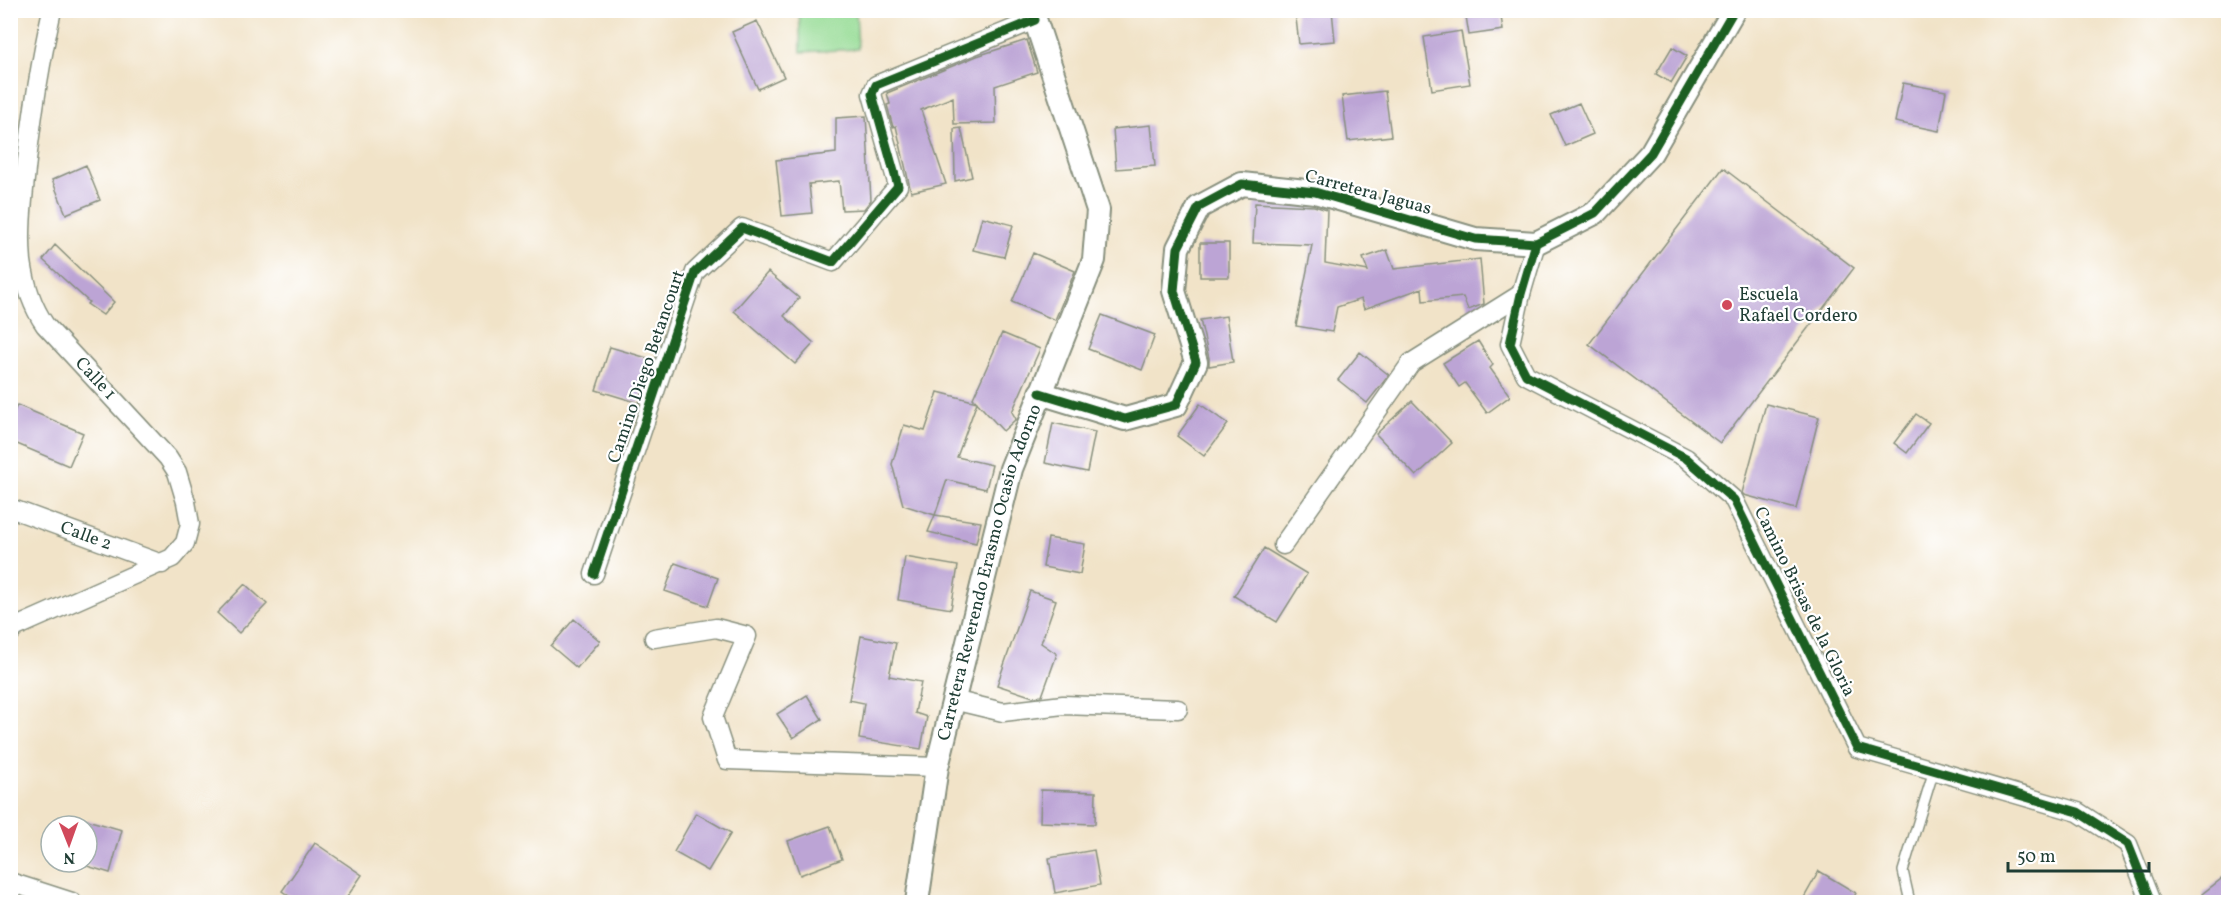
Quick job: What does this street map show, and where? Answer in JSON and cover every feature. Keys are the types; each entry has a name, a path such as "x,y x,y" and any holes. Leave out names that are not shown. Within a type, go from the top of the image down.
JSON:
{"street":[{"name":"Calle 1","path":"10,633 16,627 162,564 179,551 188,534 189,515 177,472 168,458 45,326 32,302 24,275 21,248 28,154 39,66 52,10"},
{"path":"1536,243 1595,213 1651,153 1734,10"},
{"name":"Carretera Reverendo Erasmo Ocasio Adorno","path":"917,903 937,767 1011,469 1094,260 1098,210 1034,15"},
{"name":"Camino Diego Betancourt","path":"594,574 695,272 742,228 833,262 898,186 872,94 876,85 1034,15"},
{"name":"Carretera Jaguas","path":"1040,393 1125,419 1176,405 1196,362 1174,291 1178,248 1199,207 1242,184 1315,192 1475,239 1536,243"},
{"name":"Camino Brisas de la Gloria","path":"1536,243 1521,294 1510,344 1526,375 1686,458 1734,500 1857,748 2078,813 2128,844 2150,902"},
{"path":"1283,545 1411,363 1521,294"},
{"name":"Calle 2","path":"10,508 162,564"},
{"path":"654,638 716,628 747,636 713,717 726,760 937,767"},
{"path":"953,700 1003,712 1063,705 1178,709"},
{"path":"10,882 72,903"}],"lane":[{"path":"1910,903 1903,871 1934,770"}],"green space":[{"path":"799,11 856,11 858,49 801,52"}],"building":[{"path":"1295,10 1332,10 1335,41 1299,44"},
{"path":"1465,10 1500,10 1503,30 1469,35"},
{"path":"757,21 784,77 758,89 732,32"},
{"path":"1461,31 1470,84 1432,90 1424,37"},
{"path":"1027,40 1037,72 995,86 996,123 954,124 953,97 921,110 946,184 911,192 896,126 893,127 887,105 890,104 887,93 977,56"},
{"path":"1672,47 1687,56 1671,83 1656,74"},
{"path":"1903,83 1946,91 1939,131 1895,122"},
{"path":"1385,91 1391,136 1348,141 1342,96"},
{"path":"1579,103 1593,134 1565,146 1551,115"},
{"path":"866,116 871,200 864,209 842,210 839,181 809,184 812,213 782,216 776,160 836,153 836,118"},
{"path":"1151,125 1155,166 1116,169 1113,129"},
{"path":"961,128 972,177 955,181 954,129"},
{"path":"86,165 100,200 66,214 52,180"},
{"path":"1723,168 1854,268 1720,443 1589,344"},
{"path":"1255,203 1314,206 1327,210 1325,263 1368,271 1363,258 1387,250 1394,269 1480,259 1484,304 1468,310 1463,297 1423,301 1422,288 1364,309 1361,299 1337,307 1332,332 1296,326 1312,245 1253,243"},
{"path":"982,217 1013,225 1004,257 973,250"},
{"path":"1200,243 1229,243 1229,277 1200,277"},
{"path":"55,245 114,302 103,315 87,304 89,302 43,260"},
{"path":"1033,253 1075,271 1055,320 1012,302"},
{"path":"768,272 799,298 784,316 814,343 795,364 734,311"},
{"path":"1102,315 1155,335 1142,370 1088,349"},
{"path":"1226,316 1233,362 1209,366 1200,320"},
{"path":"1002,333 1040,349 1012,412 1016,419 1003,431 973,398"},
{"path":"1478,341 1493,365 1490,368 1510,396 1487,413 1465,383 1459,387 1443,363"},
{"path":"610,347 654,360 639,403 596,390"},
{"path":"1360,352 1389,375 1367,403 1338,380"},
{"path":"938,392 977,402 957,457 992,465 986,489 947,480 935,515 903,505 892,464 904,425 925,431"},
{"path":"1412,401 1452,443 1416,476 1376,434"},
{"path":"1200,404 1228,424 1204,456 1177,436"},
{"path":"1766,404 1819,417 1796,509 1742,493"},
{"path":"17,405 83,433 69,466 10,441 10,421"},
{"path":"1916,414 1929,423 1907,453 1894,443"},
{"path":"1053,423 1095,432 1087,472 1045,463"},
{"path":"935,515 981,522 976,543 928,532"},
{"path":"1048,538 1085,544 1080,574 1043,567"},
{"path":"1264,548 1307,574 1277,622 1234,596"},
{"path":"905,557 958,566 951,609 898,600"},
{"path":"675,563 718,578 708,606 665,591"},
{"path":"245,584 267,604 239,633 217,613"},
{"path":"1030,591 1056,600 1041,643 1057,654 1042,696 1033,697 997,685"},
{"path":"574,619 600,641 577,668 551,646"},
{"path":"861,636 896,643 889,676 921,682 915,713 927,717 921,749 859,739 864,703 849,700"},
{"path":"807,695 822,719 793,738 777,714"},
{"path":"1041,790 1096,792 1095,824 1040,822"},
{"path":"696,813 731,833 708,871 674,852"},
{"path":"99,823 122,830 110,873 99,870"},
{"path":"830,826 842,859 800,875 788,841"},
{"path":"315,843 362,875 343,903 299,903 282,891"},
{"path":"1094,850 1100,885 1055,893 1049,858"},
{"path":"1819,871 1856,893 1851,903 1801,903"},
{"path":"2229,873 2229,903 2209,903 2202,894"}],"cycle path":[{"path":"1040,393 1125,419 1176,405 1196,362 1174,291 1178,248 1199,207 1242,184 1315,192 1475,239 1536,243 1595,213 1651,153 1734,10"},
{"path":"594,574 695,272 742,228 833,262 898,186 872,94 876,85 1035,20"},
{"path":"1536,243 1521,294 1510,344 1526,375 1686,458 1734,500 1857,748 2078,812 2128,844 2151,902"}],"place":[{"name":"Escuela Rafael Cordero","path":"1727,305"}]}
